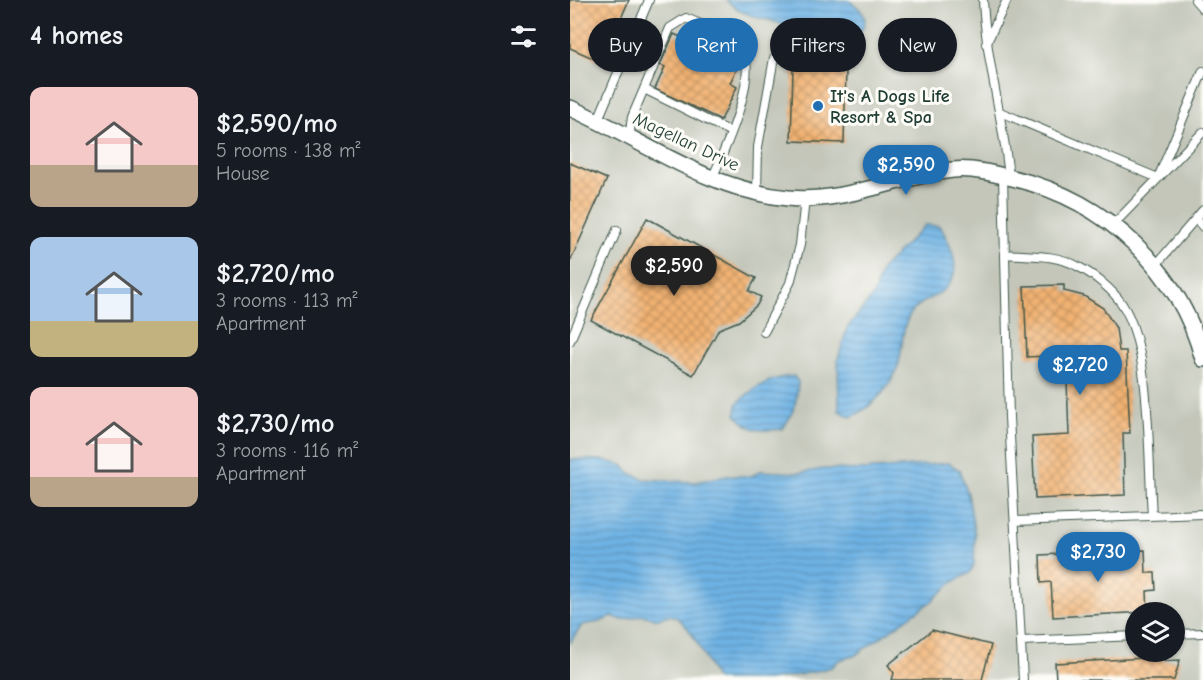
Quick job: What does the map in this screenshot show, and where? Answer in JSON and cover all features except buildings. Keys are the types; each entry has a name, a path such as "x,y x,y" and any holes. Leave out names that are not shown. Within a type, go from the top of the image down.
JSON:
{"street":[{"name":"Magellan Drive","path":"570,108 712,178 757,193 805,199 842,195 919,175 956,170 1006,176 1053,189 1101,215 1155,266 1192,323 1203,359"}],"lane":[{"path":"597,122 649,0"},
{"path":"983,0 986,45 1000,112 1006,176 1005,254 1023,680"},
{"path":"986,45 1007,0"},
{"path":"1195,0 1203,9"},
{"path":"629,138 632,117 670,28 678,21 686,18 739,42 744,51 746,67 743,96 712,178"},
{"path":"1158,178 1203,71"},
{"path":"757,193 758,147 771,72"},
{"path":"644,89 731,132"},
{"path":"1000,112 1158,178"},
{"path":"1113,225 1203,132"},
{"path":"764,332 790,283 800,245 805,199"},
{"path":"1155,266 1203,210"},
{"path":"1196,219 1203,227"},
{"path":"570,341 617,230"},
{"path":"1005,254 1050,258 1075,264 1101,281 1122,304 1141,348 1152,516"},
{"path":"1015,521 1203,514"},
{"path":"1185,634 1203,633"},
{"path":"1021,640 1125,636"}],"shaded area":[{"path":"570,0 1203,0 1203,680 570,680"}],"water":[{"path":"726,0 849,0 862,11 864,18 770,18 770,21 752,16 732,6"},
{"path":"925,225 939,226 948,242 955,268 951,282 911,313 904,331 899,363 892,379 874,402 851,417 839,411 838,359 847,328 873,296 881,270"},
{"path":"794,376 798,382 796,401 782,429 757,430 736,415 737,404 756,388 770,381"},
{"path":"570,459 600,460 623,465 628,472 644,479 695,482 727,476 752,476 760,471 799,473 824,469 863,470 949,463 959,470 968,494 975,535 974,565 970,573 953,582 932,601 854,656 839,660 832,667 809,673 769,680 716,680 685,625 677,618 668,615 659,619 642,615 622,620 612,616 600,622 582,625 570,643"}],"place":[{"name":"It's A Dogs Life Resort & Spa","path":"818,106"}]}
